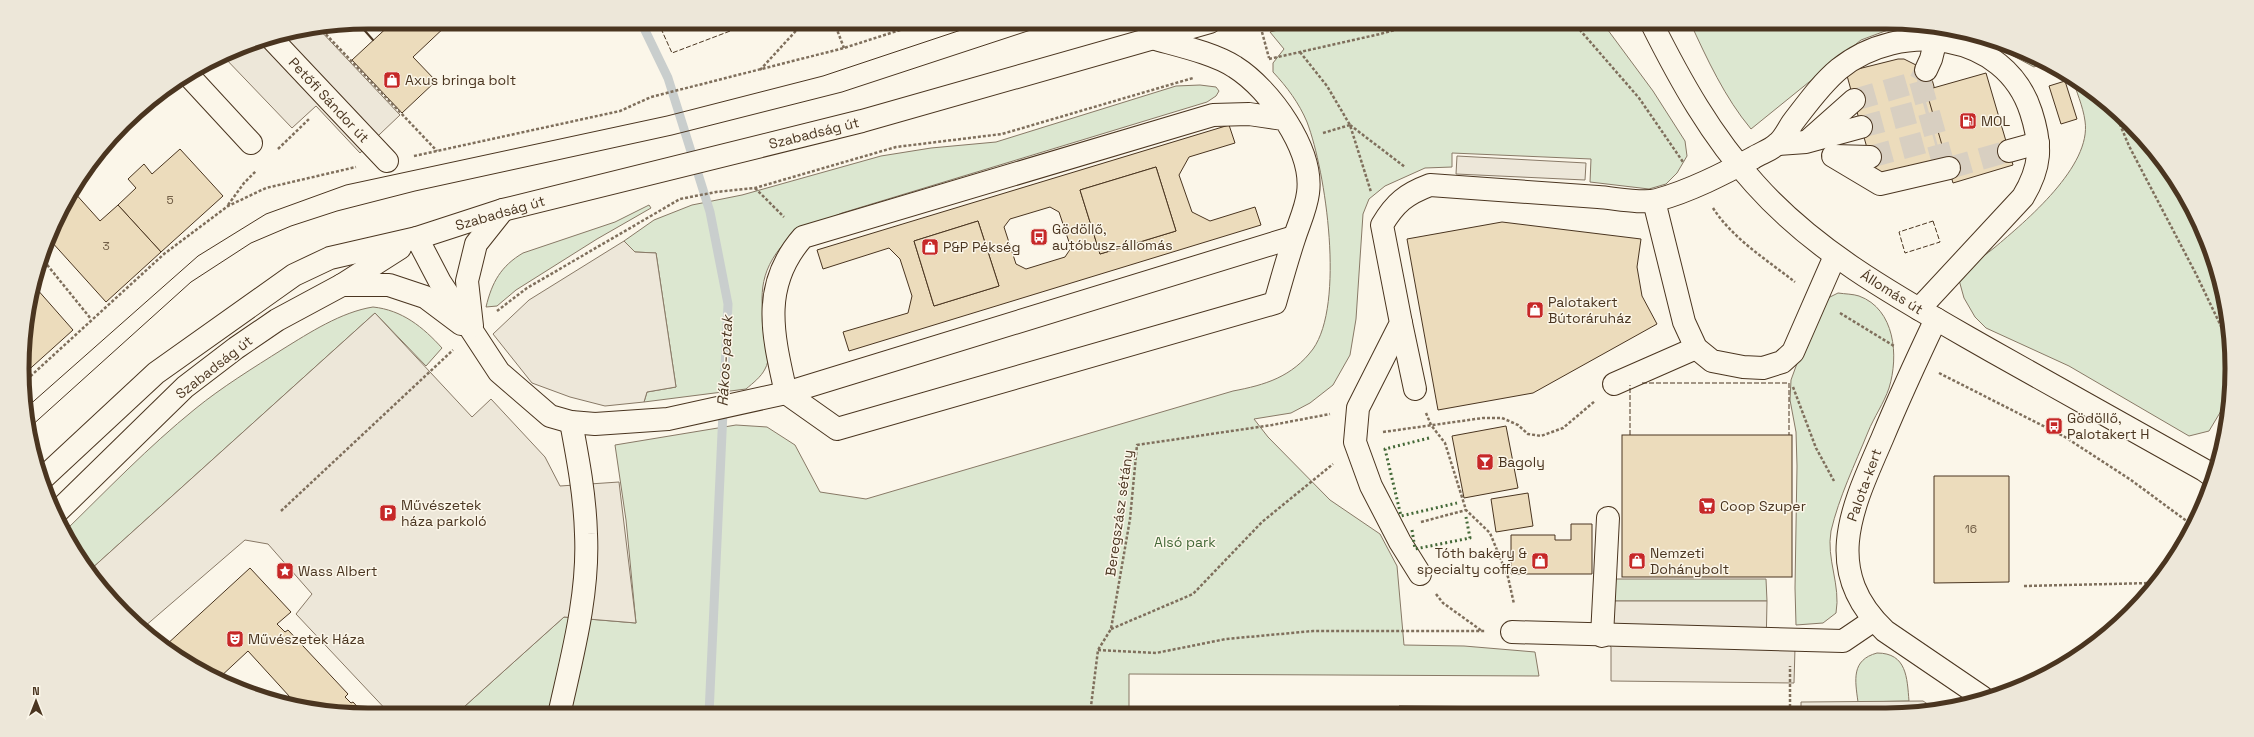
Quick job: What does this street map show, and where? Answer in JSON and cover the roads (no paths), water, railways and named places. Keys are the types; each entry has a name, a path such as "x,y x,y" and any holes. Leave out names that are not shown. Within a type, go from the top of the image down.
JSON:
{"main road":[{"name":"Szabadság út","path":"46,475 156,373 294,275 330,258 417,238 503,210 862,121 1185,29"},
{"name":"Állomás út","path":"1654,29 1674,69 1720,142 1777,206 1835,256 1928,314 2208,474"},
{"path":"1152,38 1197,51 1235,66 1259,86 1284,119 1298,140 1308,166 1309,192 1302,219 1294,237 1275,303 838,430 786,393 777,352 774,324 775,291 778,275 790,252 803,236 1213,115 1249,114 1284,119"},
{"name":"Palota-kert","path":"1778,144 1811,98 1838,69 1865,51 1886,44 1914,39 1936,40 1960,45 1984,55 2008,72 2022,90 2031,113 2038,143 2037,170 2023,197 1928,314 1902,392 1855,503 1847,536 1848,566 1856,594 1874,620 1885,631 1978,695"},
{"path":"1926,70 1932,58 1936,40"},
{"name":"Petőfi Sándor út","path":"275,43 387,161"},
{"path":"192,79 251,143"},
{"path":"1806,142 1854,100"},
{"path":"1415,389 1382,225 1393,208 1412,192 1430,186 1654,201 1699,185 1778,144 1806,142 1861,127"},
{"path":"1806,142 1880,184 1945,165"},
{"path":"2009,151 2038,143"},
{"path":"1833,156 1870,157"},
{"path":"1654,201 1684,322 1696,348 1712,361 1763,368 1782,362 1793,352 1835,256"},
{"path":"472,332 467,281 468,274 476,244 503,210"},
{"path":"417,238 440,282 499,372 550,416 571,422 595,424 668,419 733,406 786,393 1294,237"},
{"name":"Szabadság út","path":"60,509 185,387 236,348 277,320 342,284 417,238"},
{"path":"342,284 389,285 425,297 472,332"},
{"path":"1401,323 1358,408 1355,442 1371,486 1393,529 1420,574"},
{"path":"1614,384 1696,348"},
{"path":"561,708 575,647 584,583 586,535 582,481 571,422"},
{"path":"1602,636 1608,518"},
{"path":"1516,632 1602,636 1842,641 1874,620"}],"waterway":[{"name":"Rákos-patak","path":"644,29 668,78 710,212 728,304 709,708"}],"tunnel":[{"path":"1854,100 1920,81 1926,70"},
{"path":"1920,81 1942,159"},
{"path":"1861,127 1928,109"},
{"path":"1870,157 1936,139"},
{"path":"1949,168 2009,151"}],"tram line":[{"path":"31,403 198,256 266,214 346,185 667,116 823,76 964,29"},
{"path":"34,424 191,282 251,243 291,226 337,211 415,191 672,135 842,92 1034,29"}],"place":[{"name":"Axus bringa bolt","path":"392,80"},
{"name":"MOL","path":"1968,121"},
{"name":"Gödöllő, autóbusz-állomás","path":"1039,237"},
{"name":"P&P Pékség","path":"930,247"},
{"name":"Palotakert Bútoráruház","path":"1535,310"},
{"name":"Gödöllő, Palotakert H","path":"2054,426"},
{"name":"Bagoly","path":"1485,462"},
{"name":"Coop Szuper","path":"1707,506"},
{"name":"Művészetek háza parkoló","path":"388,513"},
{"name":"Tóth bakery & specialty coffee","path":"1540,561"},
{"name":"Nemzeti Dohánybolt","path":"1637,561"},
{"name":"Wass Albert","path":"285,571"},
{"name":"Művészetek Háza","path":"235,639"}],"park label":[{"name":"Alsó park","path":"1185,542"}]}
